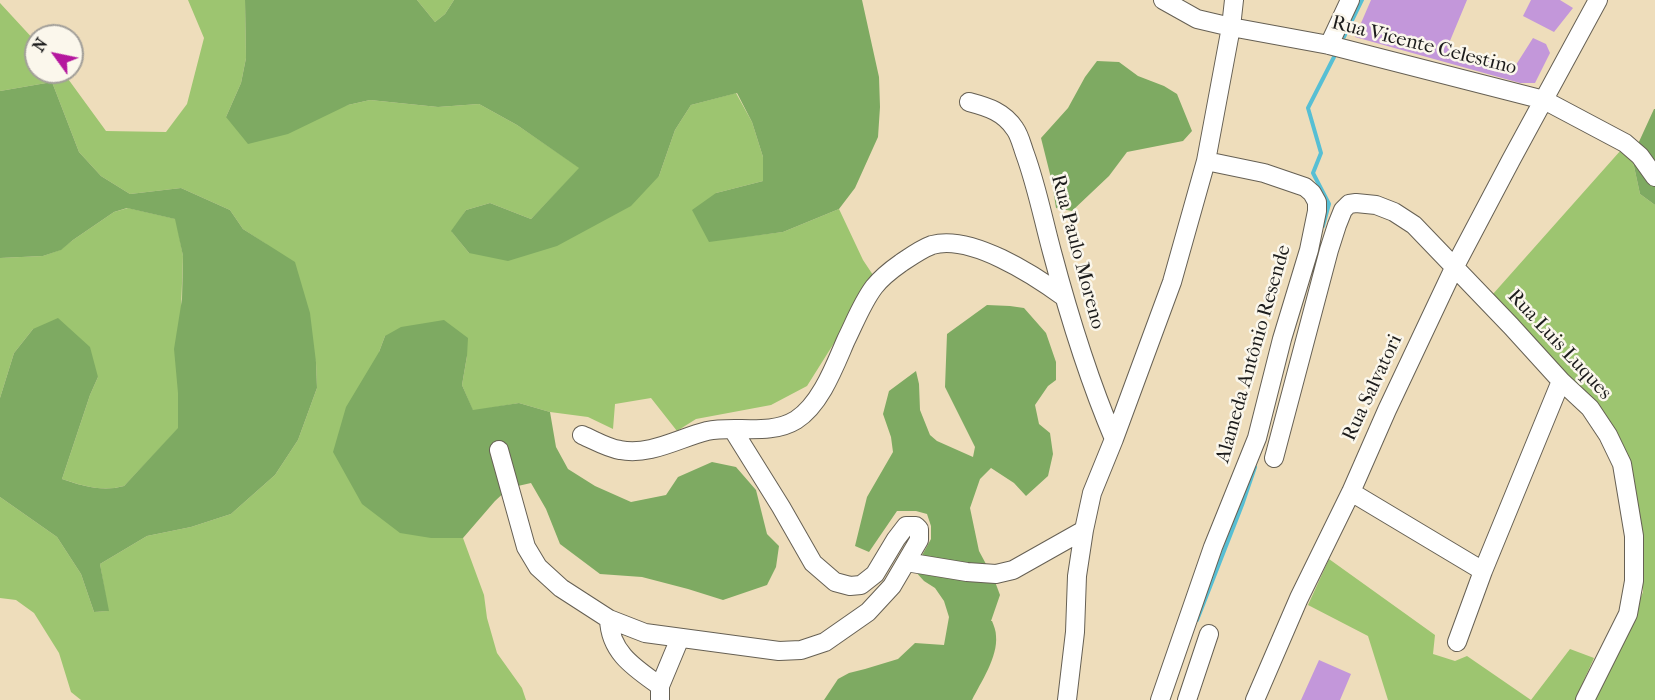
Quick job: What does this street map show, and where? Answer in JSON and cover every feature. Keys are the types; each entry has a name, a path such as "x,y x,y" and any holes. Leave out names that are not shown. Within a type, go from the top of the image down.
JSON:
{"street":[{"name":"Rua Vicente Celestino","path":"1162,0 1197,19 1329,45 1544,100 1625,143 1640,156 1655,177"},
{"path":"1066,700 1075,632 1077,576 1092,493 1172,282 1206,161 1234,0"},
{"path":"1329,45 1350,0"},
{"name":"Rua Salvatori","path":"1255,700 1299,598 1351,492 1454,268 1598,0"},
{"name":"Rua Paulo Moreno","path":"969,102 992,108 1005,116 1017,130 1036,183 1076,338 1114,439"},
{"name":"Alameda Antônio Resende","path":"1160,700 1213,547 1257,438 1282,339 1309,250 1317,212 1317,202 1305,187 1264,173 1206,161"},
{"name":"Rua Luis Luques","path":"1274,458 1343,210 1349,204 1356,203 1376,205 1394,212 1414,225 1561,381 1590,408 1608,435 1622,464 1634,536 1634,581 1628,614 1585,700"},
{"path":"582,435 617,450 634,452 711,430 771,429 796,420 812,405 828,380 857,317 874,287 892,269 932,245 952,243 978,249 1040,279 1064,297"},
{"path":"1456,642 1561,381"},
{"path":"499,450 526,547 538,567 561,588 609,619 645,633 778,651 801,650 825,642 868,612 892,586 919,540 919,529 916,525 906,526 875,574 861,585 850,586 835,582 813,563 733,430"},
{"path":"1351,492 1483,571"},
{"path":"906,562 967,572 996,574 1013,570 1084,530"},
{"path":"609,619 614,644 625,659 660,693 680,638"},
{"path":"1187,700 1209,634"}],"green space":[{"path":"188,0 245,0 246,58 241,83 226,117 348,105 370,100 438,107 479,104 517,125 580,168 531,219 490,203 466,210 452,232 469,253 659,176 675,130 691,105 736,93 752,122 763,157 763,181 716,193 709,241 783,232 839,209 863,260 875,278 807,386 771,405 696,419 677,431 651,398 615,404 613,429 588,417 550,412 519,403 473,411 462,385 467,356 385,336 379,352 431,538 463,538 484,595 487,618 497,653 522,688 526,700 81,700 71,692 59,653 34,613 16,600 0,598 0,497 57,537 81,574 94,612 108,611 100,564 147,536 191,527 231,514 275,475 298,440 317,388 316,362 266,244 243,229 230,210 181,188 130,194 101,176 79,152 53,84 72,84 106,131 166,132 187,104 204,38"},
{"path":"245,0 417,0 435,22 445,14 454,0 862,0 879,77 878,137 855,188 839,209 783,232 709,242 692,210 716,193 763,181 763,157 752,122 737,93 691,105 675,130 659,176 631,206 557,246 508,261 469,253 451,231 466,210 490,203 531,219 579,168 517,125 479,104 438,107 370,100 348,105 288,134 248,144 226,117 241,83 246,58"},
{"path":"417,0 454,0 445,14 435,22"},
{"path":"0,3 24,29 24,84 40,84 0,91"},
{"path":"1097,61 1119,62 1138,76 1164,86 1177,94 1192,131 1183,141 1127,152 1109,176 1072,211 1056,208 1041,138 1068,108 1085,77"},
{"path":"53,84 79,152 101,176 130,194 181,188 230,210 243,229 295,262 310,313 317,388 298,440 275,475 231,514 191,527 147,536 100,564 109,611 94,612 81,574 57,537 0,497 0,398 14,353 33,329 58,318 90,347 98,377 62,479 100,488 124,486 178,428 174,349 182,299 183,256 175,219 127,208 114,212 61,250 43,256 0,258 0,91"},
{"path":"1654,109 1655,205 1640,194 1632,157"},
{"path":"1621,150 1632,157 1640,194 1655,205 1655,700 1593,700 1643,592 1640,531 1630,475 1493,294"},
{"path":"128,208 176,219 183,256 178,393 179,428 124,486 100,488 62,479 98,377 33,329 14,353 0,398 0,258 43,256 60,250 114,212"},
{"path":"987,305 1024,308 1046,333 1056,362 1056,380 1048,386 1035,405 1039,424 1050,433 1053,454 1048,476 1026,496 1014,483 991,468 980,479 970,508 979,551 1000,595 991,621 996,636 992,661 972,700 824,700 838,679 849,673 898,659 915,643 944,645 949,617 944,601 935,588 924,581 914,570 931,539 931,526 927,514 916,511 897,511 869,552 855,546 867,497 893,452 891,437 883,414 889,391 916,371 920,410 930,435 937,441 973,457 975,447 945,387 947,334"},
{"path":"444,320 468,338 462,385 473,410 519,403 550,412 556,447 568,469 595,486 631,502 666,495 678,477 712,462 736,467 756,490 767,534 779,546 776,567 767,585 723,600 642,577 600,574 560,544 546,509 531,483 509,488 463,538 431,538 400,533 362,504 333,452 346,407 379,352 385,336 401,327"},
{"path":"1329,559 1435,635 1433,654 1455,661 1467,656 1531,700 1388,700 1368,636 1308,605"},
{"path":"1570,649 1594,658 1575,700 1531,700"}],"building":[{"path":"1371,0 1467,0 1447,48 1514,68 1533,38 1546,44 1550,53 1535,83 1520,83 1355,37"},
{"path":"1531,0 1560,0 1573,8 1554,32 1523,16"},
{"path":"1319,660 1351,674 1340,700 1301,700"}],"waterway":[{"path":"1344,37 1362,0"},
{"path":"1323,226 1329,204 1313,173 1321,153 1308,108 1334,57"},
{"path":"1197,620 1255,467"}]}
